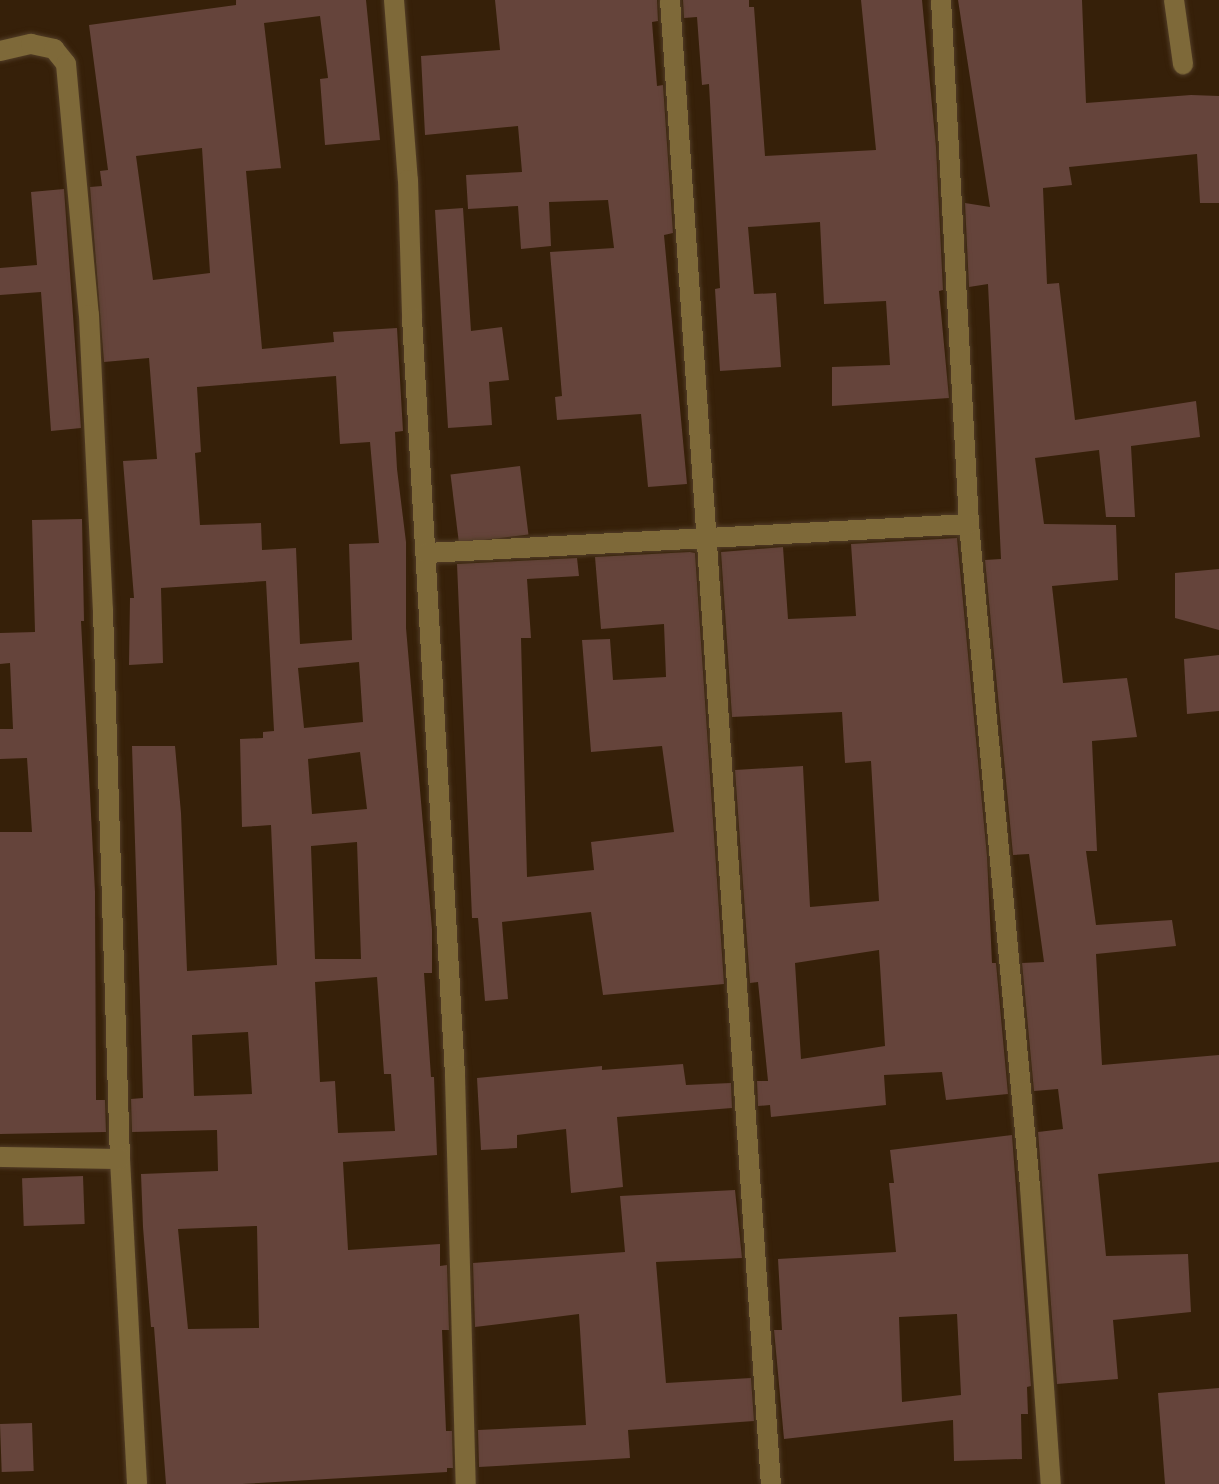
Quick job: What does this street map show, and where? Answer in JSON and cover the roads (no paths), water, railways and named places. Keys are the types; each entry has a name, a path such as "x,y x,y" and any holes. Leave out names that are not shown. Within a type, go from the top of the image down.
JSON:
{"street":[{"path":"394,0 408,180 412,318 455,1076 466,1484"},
{"path":"670,0 771,1484"},
{"path":"941,0 969,524 1030,1187 1051,1484"},
{"path":"1174,0 1183,64"},
{"path":"0,51 31,44 54,49 66,64 89,315 102,579 120,1159 137,1484"},
{"path":"427,553 969,524"},
{"path":"0,1157 120,1159"}]}
